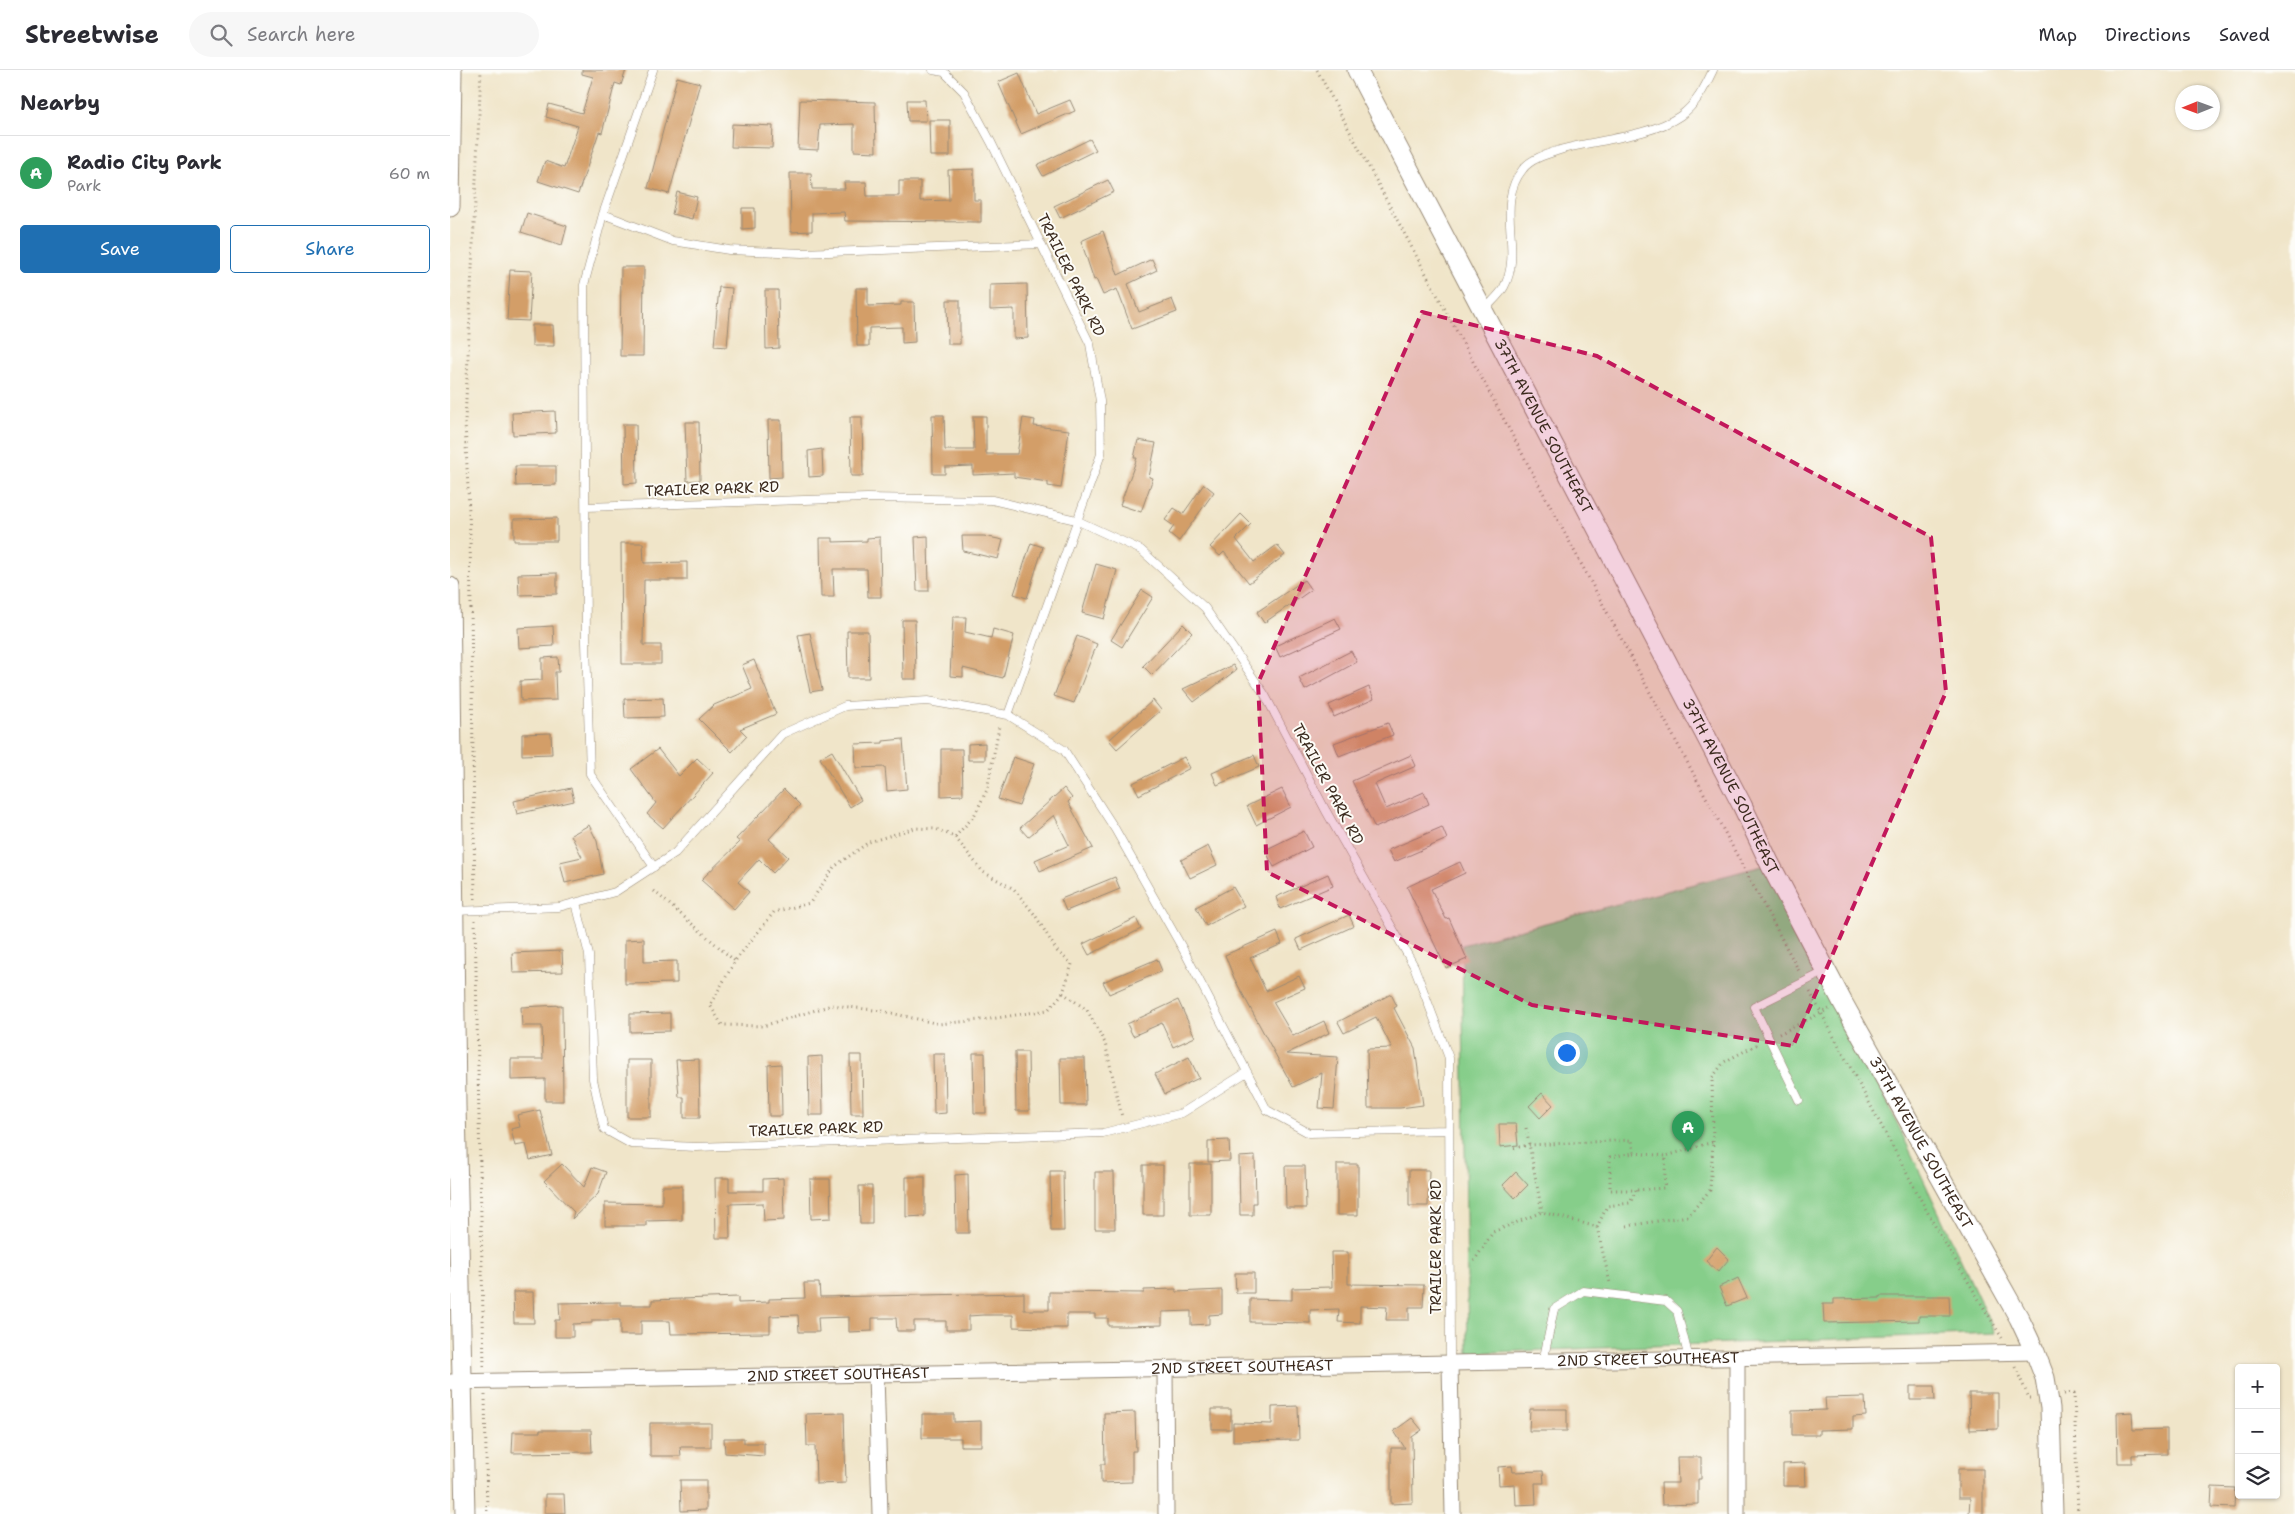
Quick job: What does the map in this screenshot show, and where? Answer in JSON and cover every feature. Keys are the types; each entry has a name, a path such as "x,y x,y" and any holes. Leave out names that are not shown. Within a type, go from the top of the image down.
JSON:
{"street":[{"path":"450,206 452,70"},
{"name":"37TH AVENUE SOUTHEAST","path":"1357,70 1843,1003 2020,1318 2045,1378 2050,1408 2053,1514"},
{"path":"450,587 456,1382 465,1514"},
{"name":"2ND STREET SOUTHEAST","path":"456,1382 2009,1354 2035,1352"},
{"path":"1737,1359 1737,1514"},
{"path":"1450,1364 1453,1514"},
{"path":"1165,1369 1166,1514"},
{"path":"876,1374 880,1514"}],"lane":[{"path":"653,70 603,214 584,285 586,642 590,774 654,867"},
{"name":"TRAILER PARK RD","path":"933,70 944,72 964,92 1041,244 1090,344 1100,401 1100,454 1008,715"},
{"path":"1483,311 1504,287 1511,259 1510,196 1523,168 1547,154 1591,142 1644,132 1680,116 1703,92 1713,70"},
{"path":"603,214 673,242 729,250 802,253 1041,244"},
{"name":"TRAILER PARK RD","path":"586,506 868,498 992,500 1076,520 1141,550 1206,608 1265,695 1326,811 1414,966 1448,1058 1450,1364"},
{"path":"452,911 559,908 615,892 676,853 782,734 845,706 928,701 1008,715 1064,750 1115,829 1184,951 1267,1110 1309,1133 1449,1130"},
{"name":"TRAILER PARK RD","path":"576,903 589,955 593,1079 604,1129 631,1144 696,1147 1103,1133 1182,1113 1247,1072"},
{"path":"1799,1100 1754,1007 1826,970"},
{"path":"1543,1362 1554,1309 1583,1291 1666,1301 1677,1311 1689,1360"}],"path":[{"path":"481,70 465,422 470,536 475,911 487,1514"},
{"path":"1316,70 1936,1228 1999,1333 2029,1398"},
{"path":"955,837 974,816 987,790 999,727"},
{"path":"916,828 936,829 955,837 983,872 1014,889 1035,916 1057,951 1072,964 1063,993 1048,1010 990,1019 939,1024 882,1011 832,1005 764,1026 722,1025 710,1005 735,961 774,912 810,903 834,867 869,842 916,828"},
{"path":"654,891 735,961"},
{"path":"1063,993 1088,1010 1105,1043 1123,1120"},
{"path":"1627,1226 1688,1216 1710,1190 1714,1142 1712,1078 1724,1062 1843,1003"},
{"path":"1526,1128 1542,1212"},
{"path":"1514,1148 1632,1140 1634,1153"},
{"path":"1666,1156 1664,1188 1610,1190 1610,1157 1634,1153 1666,1156 1714,1142"},
{"path":"1610,1294 1611,1280 1597,1227 1607,1206 1630,1203 1636,1190"},
{"path":"1474,1261 1493,1232 1542,1212 1597,1227"},
{"path":"2074,1394 2078,1514"}],"highlighted area":[{"path":"1422,312 1597,356 1931,537 1946,692 1793,1046 1532,1005 1267,872 1258,683"}],"green space":[{"path":"1770,864 1826,971 1995,1333 1468,1353 1462,945"}],"building":[{"path":"582,70 626,70 621,85 615,83 602,133 599,132 578,194 538,181 545,161 564,168 578,126 546,117 549,104 582,113 593,77 582,74"},
{"path":"1019,73 1036,114 1070,100 1075,111 1021,134 998,82"},
{"path":"677,77 700,83 669,194 648,188"},
{"path":"800,100 875,102 876,152 854,151 854,124 820,125 818,150 798,149"},
{"path":"907,100 925,100 926,121 908,121"},
{"path":"929,120 950,120 950,156 930,156"},
{"path":"732,124 773,126 772,148 731,147"},
{"path":"1090,139 1096,150 1043,176 1037,165"},
{"path":"974,169 974,200 981,200 981,222 845,221 844,212 812,213 812,231 791,232 790,173 811,173 812,189 845,189 844,182 866,182 867,196 899,196 899,181 920,181 920,201 949,200 948,170"},
{"path":"1108,180 1114,192 1060,218 1054,206"},
{"path":"677,192 697,197 692,219 672,214"},
{"path":"742,208 755,208 755,228 742,229"},
{"path":"527,213 567,226 562,245 521,232"},
{"path":"1103,231 1118,275 1152,259 1157,270 1128,284 1139,312 1172,299 1177,312 1132,329 1117,289 1103,295 1096,279 1094,280 1081,241"},
{"path":"621,267 644,267 643,356 620,356"},
{"path":"510,270 532,271 529,321 507,320"},
{"path":"1027,284 1028,338 1014,339 1014,309 990,310 990,285"},
{"path":"719,287 732,288 727,347 714,346"},
{"path":"856,288 868,288 868,306 901,305 901,302 914,302 915,342 902,343 902,327 869,328 869,346 857,346"},
{"path":"765,290 778,290 779,348 766,349"},
{"path":"947,300 960,300 960,344 948,344"},
{"path":"532,325 553,325 554,346 532,346"},
{"path":"555,411 556,433 513,435 512,413"},
{"path":"932,415 944,415 945,450 974,450 973,416 986,416 986,454 1017,454 1023,418 1035,420 1034,426 1069,430 1061,488 1048,486 1048,482 1014,477 1014,473 973,475 973,466 945,467 945,474 933,474"},
{"path":"850,417 862,417 863,476 851,476"},
{"path":"768,420 781,420 782,477 769,478"},
{"path":"685,422 699,422 700,480 687,481"},
{"path":"623,424 636,424 637,483 624,484"},
{"path":"1138,440 1156,443 1149,477 1153,478 1141,512 1120,505 1137,458 1134,458"},
{"path":"822,449 823,476 809,477 808,451"},
{"path":"515,466 556,466 556,485 516,486"},
{"path":"1204,484 1214,492 1179,541 1169,533 1174,526 1165,520 1174,508 1183,514"},
{"path":"1241,514 1251,524 1236,539 1254,562 1277,545 1285,555 1249,583 1224,552 1220,556 1210,547"},
{"path":"557,518 557,541 514,541 514,519"},
{"path":"928,536 929,591 917,591 915,537"},
{"path":"962,536 984,536 1003,540 998,559 963,551"},
{"path":"880,537 881,597 868,597 867,569 833,569 834,597 821,597 820,538 833,538 833,542 867,541 867,538"},
{"path":"621,543 643,543 644,563 687,562 687,580 644,580 643,645 661,645 661,664 622,664"},
{"path":"1031,543 1043,547 1027,598 1014,594"},
{"path":"1096,564 1117,570 1104,619 1082,613"},
{"path":"557,573 557,594 519,595 518,574"},
{"path":"1304,580 1311,590 1264,623 1257,612"},
{"path":"1142,590 1153,597 1122,647 1111,640"},
{"path":"953,617 966,617 965,632 991,638 993,629 1014,635 1003,678 963,668 963,677 950,676"},
{"path":"1335,618 1341,629 1280,657 1275,646"},
{"path":"902,620 915,620 916,679 903,679"},
{"path":"1183,624 1192,633 1152,675 1143,666"},
{"path":"553,626 554,646 519,648 518,628"},
{"path":"847,631 868,631 869,678 848,678"},
{"path":"810,633 822,690 810,692 798,635"},
{"path":"1077,636 1097,644 1074,703 1054,696"},
{"path":"1351,651 1357,662 1305,690 1299,678"},
{"path":"558,657 559,672 555,672 556,700 521,701 520,681 542,680 542,658"},
{"path":"754,660 776,714 740,729 747,736 732,752 699,719 714,705 752,689 742,665"},
{"path":"1233,665 1236,670 1194,702 1183,689"},
{"path":"1369,687 1374,699 1334,717 1329,705"},
{"path":"663,698 664,717 625,718 624,699"},
{"path":"1153,700 1161,710 1117,749 1109,740"},
{"path":"1388,723 1393,735 1339,756 1334,743"},
{"path":"551,733 552,754 522,755 522,734"},
{"path":"903,739 907,789 887,791 885,767 856,768 855,744 883,743 883,741"},
{"path":"985,743 985,760 968,760 968,744"},
{"path":"658,749 679,776 697,758 713,773 663,828 647,814 656,803 631,769"},
{"path":"941,749 962,749 963,795 941,796"},
{"path":"832,751 861,800 850,807 820,758"},
{"path":"1254,755 1259,767 1217,785 1212,773"},
{"path":"1411,755 1416,766 1375,784 1386,809 1424,792 1429,804 1375,828 1352,781"},
{"path":"1013,757 1034,764 1019,806 998,799"},
{"path":"1184,757 1190,768 1139,795 1133,783"},
{"path":"571,788 574,801 517,814 514,801"},
{"path":"1064,788 1072,798 1068,802 1093,848 1040,871 1035,860 1069,845 1054,815 1028,837 1020,828"},
{"path":"784,789 800,805 769,839 788,857 773,873 759,859 738,882 749,892 734,909 701,880 740,842 736,839"},
{"path":"1282,789 1291,807 1256,825 1247,806"},
{"path":"589,825 597,841 603,874 565,883 560,862 582,857 571,835"},
{"path":"1442,827 1447,839 1394,862 1388,850"},
{"path":"1304,831 1312,847 1274,867 1265,850"},
{"path":"1208,846 1217,865 1190,878 1181,860"},
{"path":"1460,862 1465,873 1431,889 1446,919 1449,918 1467,959 1446,968 1407,887"},
{"path":"1328,874 1333,886 1280,909 1276,897"},
{"path":"1115,877 1120,889 1066,911 1061,899"},
{"path":"1233,887 1244,906 1206,926 1196,907"},
{"path":"1349,915 1354,926 1301,950 1296,939"},
{"path":"1136,918 1141,929 1089,955 1083,944"},
{"path":"1277,932 1282,944 1250,958 1266,991 1299,976 1305,988 1273,1002 1293,1036 1324,1021 1329,1033 1286,1054 1338,1057 1334,1109 1319,1108 1322,1073 1293,1087 1234,978 1225,955"},
{"path":"644,939 644,962 677,961 677,983 625,984 625,940"},
{"path":"562,951 563,972 513,973 512,953"},
{"path":"1157,959 1162,971 1109,994 1103,982"},
{"path":"1391,994 1397,1006 1394,1008 1415,1048 1423,1105 1400,1108 1368,1108 1367,1049 1392,1048 1376,1017 1344,1033 1338,1022"},
{"path":"1178,1000 1195,1037 1173,1047 1162,1023 1133,1036 1127,1024"},
{"path":"562,1005 563,1101 545,1101 545,1079 511,1080 511,1059 543,1059 542,1026 522,1026 521,1007"},
{"path":"670,1013 670,1031 630,1032 630,1014"},
{"path":"1015,1052 1028,1052 1029,1111 1016,1111"},
{"path":"973,1053 985,1053 986,1113 974,1113"},
{"path":"933,1054 945,1054 946,1113 934,1114"},
{"path":"850,1055 862,1055 863,1114 851,1114"},
{"path":"822,1056 823,1115 809,1115 808,1057"},
{"path":"1189,1057 1199,1078 1165,1094 1155,1074"},
{"path":"1060,1058 1085,1058 1086,1105 1061,1105"},
{"path":"699,1059 700,1118 684,1118 684,1097 679,1097 676,1060"},
{"path":"627,1060 651,1060 651,1117 627,1117"},
{"path":"781,1064 782,1116 769,1116 768,1065"},
{"path":"1542,1093 1553,1105 1540,1118 1529,1106"},
{"path":"540,1110 552,1155 530,1160 526,1144 515,1146 511,1129 520,1127 517,1115"},
{"path":"1499,1124 1516,1124 1518,1145 1500,1147"},
{"path":"1229,1140 1230,1161 1208,1162 1208,1141"},
{"path":"1255,1156 1256,1203 1253,1203 1253,1215 1240,1215 1239,1157"},
{"path":"562,1164 584,1187 592,1167 606,1172 598,1194 572,1219 574,1212 544,1181"},
{"path":"1190,1164 1211,1164 1211,1215 1190,1215"},
{"path":"1337,1164 1358,1164 1358,1215 1337,1215"},
{"path":"1143,1165 1163,1165 1163,1215 1143,1215"},
{"path":"1285,1166 1305,1166 1306,1208 1286,1208"},
{"path":"1409,1170 1429,1170 1428,1206 1409,1206"},
{"path":"1050,1171 1063,1171 1064,1231 1051,1231"},
{"path":"1095,1172 1114,1172 1115,1229 1095,1229"},
{"path":"1516,1172 1528,1185 1515,1198 1503,1185"},
{"path":"968,1174 969,1233 956,1233 955,1175"},
{"path":"906,1177 925,1177 925,1216 906,1217"},
{"path":"715,1178 729,1178 729,1191 763,1191 763,1179 783,1178 784,1220 764,1221 763,1203 729,1204 730,1238 716,1238"},
{"path":"810,1179 830,1179 831,1218 811,1219"},
{"path":"662,1186 682,1186 682,1220 646,1221 646,1226 605,1226 605,1203 662,1204"},
{"path":"859,1186 872,1186 872,1224 860,1224"},
{"path":"1717,1247 1729,1259 1718,1272 1706,1261"},
{"path":"1331,1252 1348,1252 1348,1284 1424,1285 1423,1307 1409,1307 1409,1320 1386,1320 1387,1307 1360,1306 1360,1323 1338,1322 1339,1309 1310,1310 1310,1323 1250,1322 1250,1299 1292,1300 1292,1288 1332,1287"},
{"path":"1235,1273 1254,1273 1254,1293 1236,1293"},
{"path":"1738,1278 1747,1298 1727,1306 1719,1287"},
{"path":"804,1283 819,1283 820,1297 1024,1293 1024,1310 1049,1310 1049,1292 1144,1293 1144,1290 1176,1289 1176,1292 1222,1290 1222,1314 1209,1315 1209,1324 1191,1325 1191,1311 1162,1312 1162,1325 1108,1326 1108,1318 1095,1318 1095,1314 1067,1314 1067,1328 1013,1327 1013,1315 983,1315 969,1316 969,1330 946,1330 946,1321 914,1321 914,1331 897,1331 896,1318 872,1318 872,1331 849,1332 849,1317 818,1318 819,1332 799,1332 798,1315 770,1316 770,1333 671,1334 670,1321 641,1321 641,1335 620,1335 620,1320 592,1320 592,1323 573,1324 573,1337 555,1337 555,1320 560,1320 559,1303 621,1302 621,1305 652,1305 652,1300 738,1297 738,1303 769,1302 769,1299 805,1298"},
{"path":"513,1292 533,1292 534,1323 514,1323"},
{"path":"1880,1296 1949,1296 1950,1316 1919,1316 1919,1321 1824,1323 1823,1304 1834,1304 1834,1299 1880,1298"},
{"path":"1910,1386 1934,1386 1935,1400 1910,1400"},
{"path":"1969,1393 1998,1393 1998,1429 1970,1430"},
{"path":"1865,1397 1866,1416 1853,1417 1853,1429 1819,1430 1819,1435 1792,1435 1792,1411 1826,1410 1825,1398"},
{"path":"1298,1406 1299,1440 1233,1441 1233,1423 1272,1424 1272,1407"},
{"path":"1212,1409 1231,1409 1231,1429 1212,1429"},
{"path":"1530,1409 1567,1409 1567,1431 1529,1431"},
{"path":"1135,1412 1136,1451 1132,1451 1132,1482 1101,1483 1101,1464 1105,1464 1104,1413"},
{"path":"2132,1412 2133,1430 2167,1429 2167,1454 2132,1455 2132,1463 2118,1463 2117,1413"},
{"path":"844,1413 846,1483 816,1484 815,1446 807,1446 806,1414"},
{"path":"922,1414 954,1414 954,1422 981,1421 981,1446 961,1446 961,1438 922,1438"},
{"path":"1412,1418 1422,1430 1412,1437 1413,1503 1391,1504 1391,1448 1405,1448 1394,1431"},
{"path":"650,1423 711,1423 711,1447 680,1447 681,1456 650,1456"},
{"path":"540,1430 591,1430 592,1452 512,1453 513,1432 540,1432"},
{"path":"724,1438 744,1438 744,1443 764,1443 764,1456 725,1453"},
{"path":"1677,1457 1701,1457 1701,1479 1698,1479 1698,1504 1662,1505 1661,1483 1678,1483"},
{"path":"1805,1463 1806,1486 1783,1486 1783,1464"},
{"path":"1512,1466 1513,1472 1543,1471 1544,1483 1535,1483 1536,1504 1516,1505 1515,1484 1499,1485 1498,1467"},
{"path":"1958,1469 1983,1469 1983,1514 1969,1514 1970,1498 1958,1498"},
{"path":"680,1480 706,1480 706,1510 681,1511"},
{"path":"2212,1487 2235,1488 2234,1508 2211,1507"},
{"path":"545,1494 564,1494 565,1513 545,1513"}],"place":[{"name":"Radio City Park","path":"1688,1152"}]}
